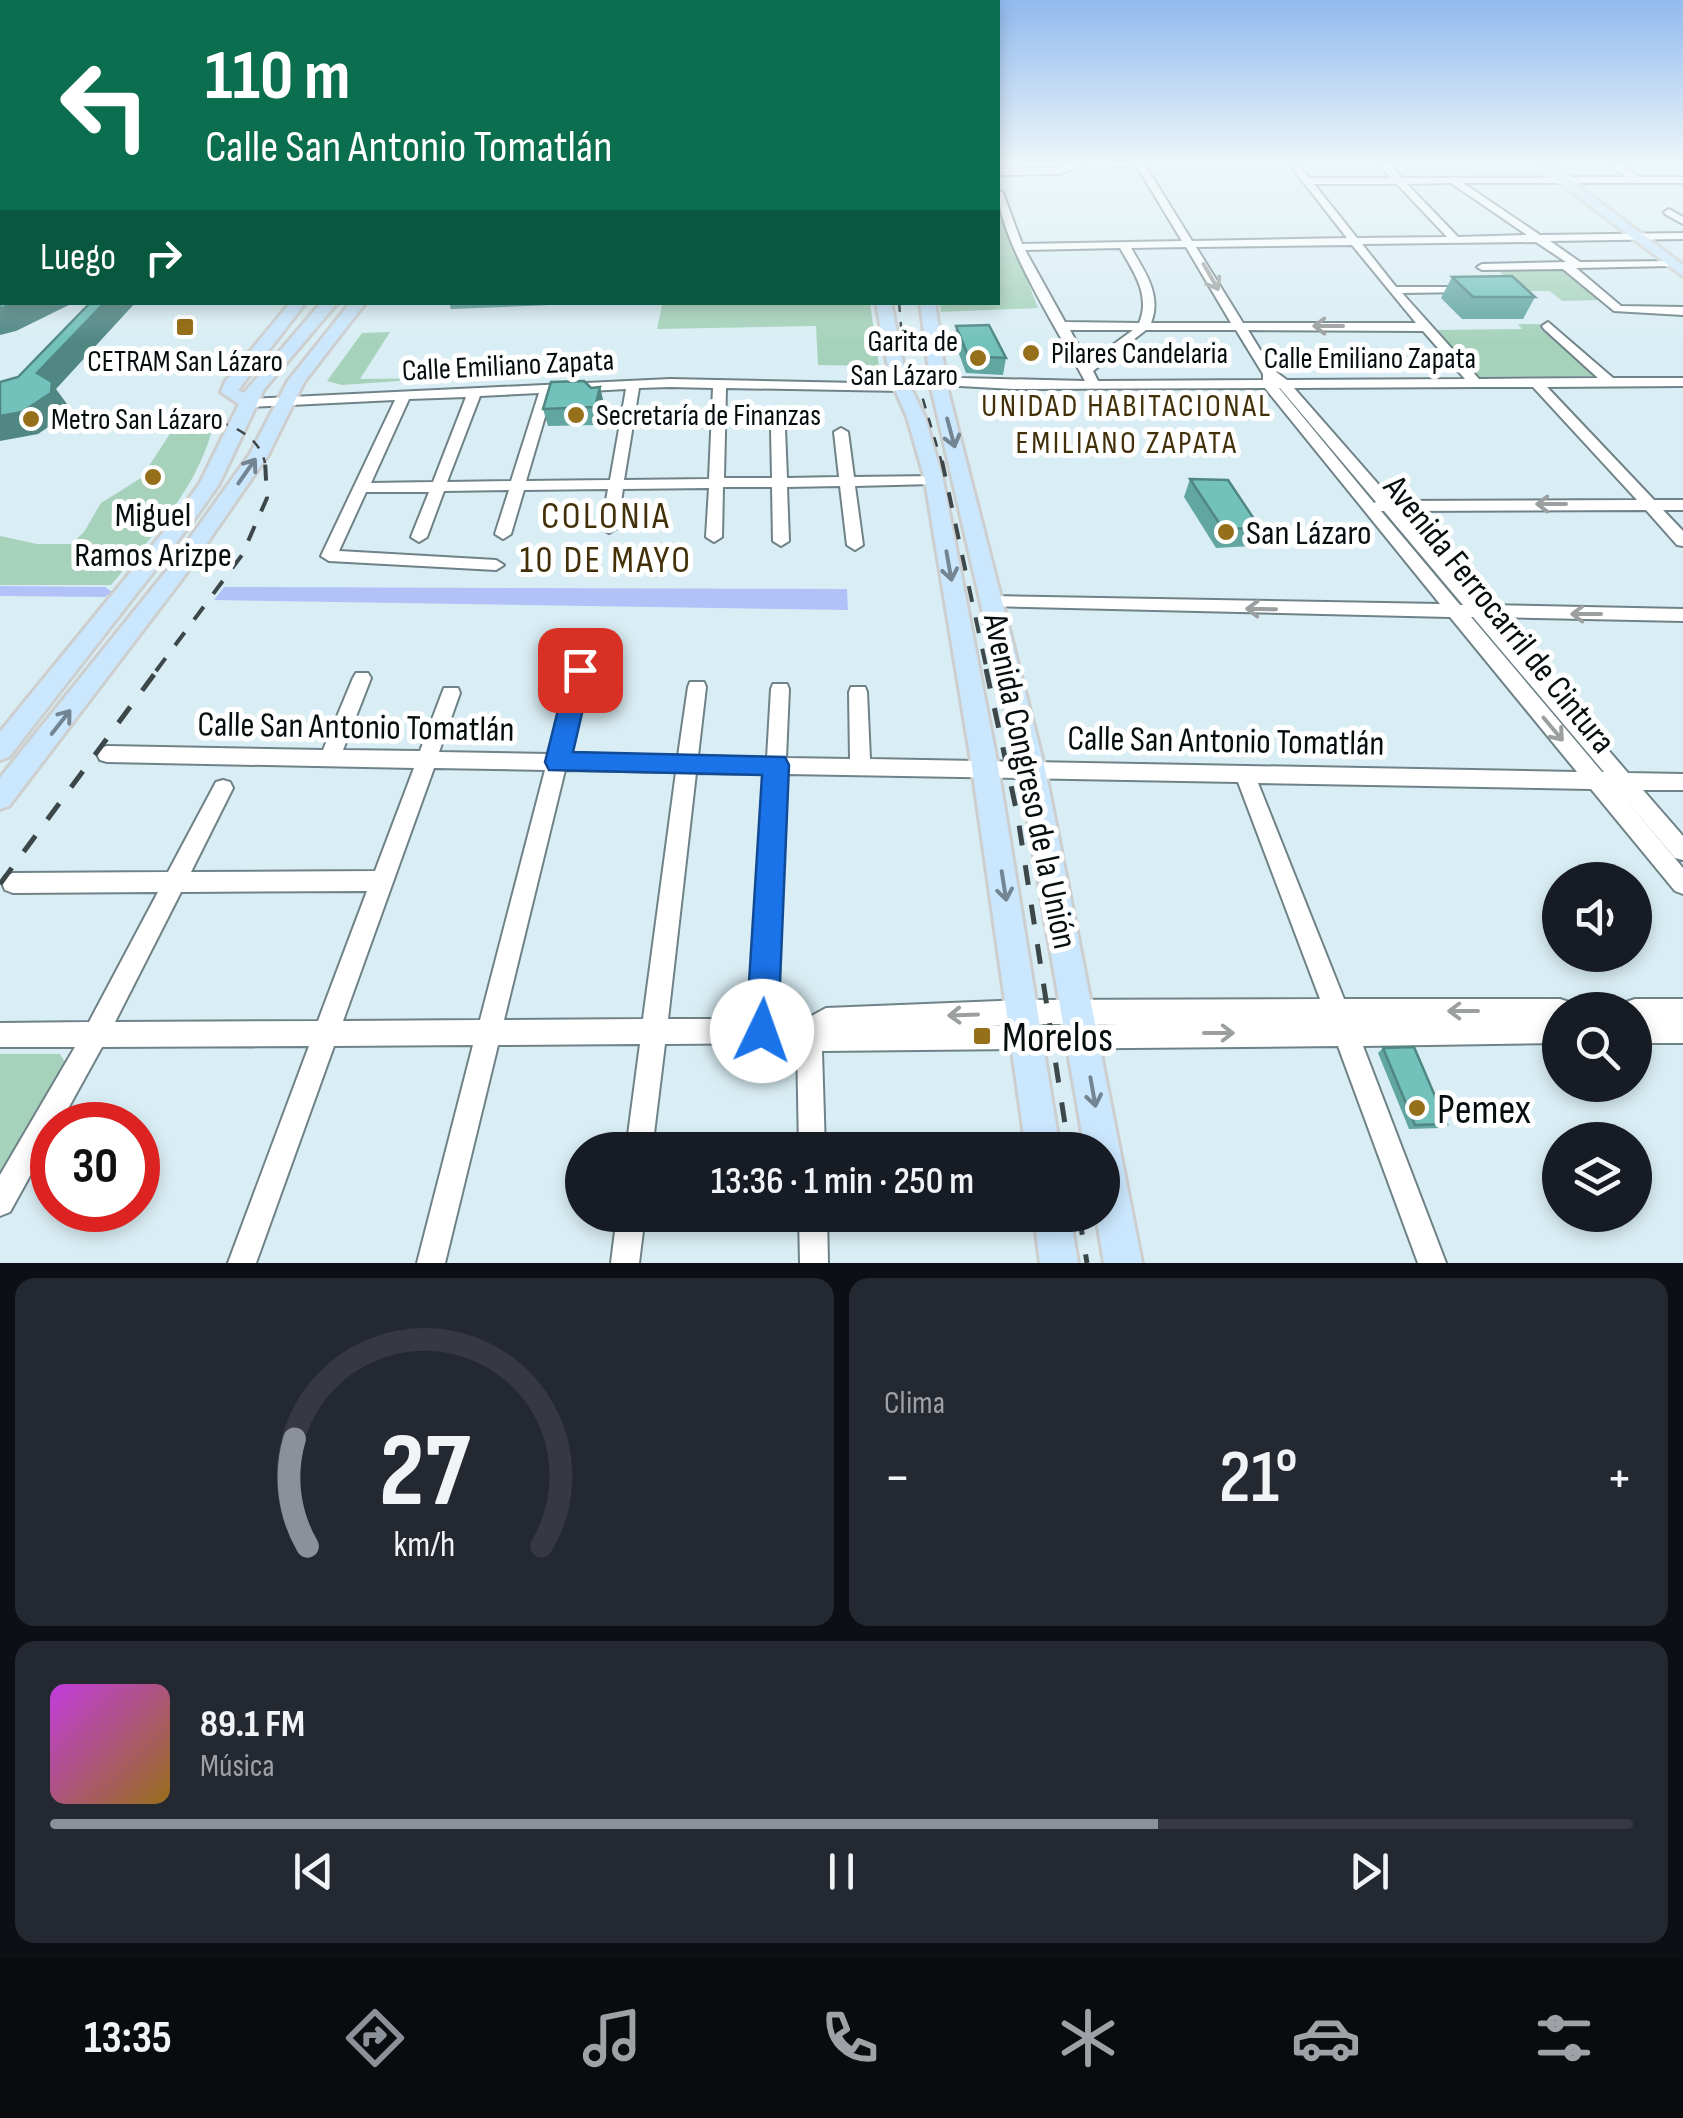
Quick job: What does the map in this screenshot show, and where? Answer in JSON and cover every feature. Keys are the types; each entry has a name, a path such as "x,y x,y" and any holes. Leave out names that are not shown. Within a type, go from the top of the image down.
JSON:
{"main road":[{"path":"1619,224 1683,272"},
{"path":"253,395 229,392 297,305"},
{"path":"0,750 143,574 209,484 268,361 315,305"},
{"path":"253,395 328,305"},
{"path":"0,798 175,574 258,455 296,381 356,305"},
{"name":"Avenida Congreso de la Unión","path":"885,305 900,382 916,417 934,480 985,767 1041,1132"},
{"name":"Avenida Congreso de la Unión","path":"928,305 938,375 1032,769 1123,1263"},
{"path":"1054,1232 1059,1263"}],"street":[{"path":"1009,224 1018,247 1094,385"},
{"name":"Avenida Ferrocarril de Cintura","path":"1178,224 1273,380 1378,506 1479,614 1683,852"},
{"path":"1343,224 1392,290 1476,383"},
{"path":"1440,224 1454,239"},
{"path":"1514,224 1571,265 1621,310 1683,311"},
{"path":"1018,247 1683,236"},
{"path":"1086,370 1119,351 1146,326 1150,308 1148,285 1124,246"},
{"path":"1392,290 1490,283 1482,267 1670,263"},
{"path":"1062,326 1426,327"},
{"path":"1548,326 1608,382"},
{"name":"Calle Emiliano Zapata","path":"670,382 688,377 782,375 900,382"},
{"name":"Calle Emiliano Zapata","path":"938,375 960,382 1094,385 1273,380 1683,382"},
{"name":"Calle Emiliano Zapata","path":"296,381 348,399"},
{"name":"Calle Emiliano Zapata","path":"253,395 288,402 670,382 720,386 900,382"},
{"path":"1536,382 1683,541"},
{"path":"609,528 633,384"},
{"path":"714,537 720,386"},
{"path":"503,534 547,387"},
{"path":"419,537 475,391"},
{"path":"404,396 329,556 334,560 496,565"},
{"path":"778,429 781,541"},
{"path":"841,432 855,545"},
{"path":"360,488 934,480"},
{"path":"1378,506 1683,504"},
{"name":"Avenida Ferrocarril de Cintura","path":"1378,506 1458,614 1683,884"},
{"path":"994,602 1458,614 1683,615"},
{"path":"431,1263 580,670"},
{"path":"330,758 362,678"},
{"path":"640,1132 697,687"},
{"path":"762,1031 780,689"},
{"path":"858,692 860,766"},
{"path":"242,1263 451,693"},
{"name":"Calle San Antonio Tomatlán","path":"107,754 1683,782"},
{"path":"1245,774 1339,1022 1370,1087 1432,1263"},
{"path":"0,1202 96,1034 223,788"},
{"path":"13,883 381,880"},
{"path":"1652,1011 1683,1010"},
{"path":"1339,1022 1542,1012"},
{"path":"0,1035 810,1031 826,1040 1026,1024 1339,1022 1542,1030"},
{"path":"810,1031 812,1132"},
{"path":"1652,1031 1683,1031"},
{"path":"625,1263 629,1232"},
{"path":"814,1232 814,1263"}],"green space":[{"path":"1000,224 1005,224 1038,308 941,312 940,305 1000,305"},
{"path":"1498,270 1563,270 1600,300 1562,301 1550,291 1521,291"},
{"path":"662,305 870,305 879,366 818,365 816,326 657,329"},
{"path":"1518,324 1539,324 1596,376 1476,377 1433,330 1522,329"},
{"path":"390,332 360,379 440,378 342,385 327,381 362,333"},
{"path":"177,423 205,428 211,434 203,456 182,496 111,585 0,585 0,536 37,544 71,544 84,532 101,503 141,478"},
{"path":"0,1054 60,1054 66,1064 45,1102 30,1102 30,1128 0,1181"}],"water":[{"path":"224,587 847,589 848,610 214,600"}],"building":[{"path":"1512,276 1535,297 1473,297 1452,277"},
{"path":"88,305 102,305 37,373 52,382 51,393 22,412 0,416 0,382 18,377"},
{"path":"989,325 1006,358 968,356 956,326"},
{"path":"584,381 591,388 600,387 595,407 543,409 551,382"},
{"path":"1190,479 1228,480 1260,528 1223,529"},
{"name":"Pemex","path":"1414,1047 1447,1124 1415,1125 1383,1048"}],"waterway":[{"path":"0,591 105,592"}],"railway":[{"path":"899,305 901,326 942,463"},
{"path":"0,431 103,416 188,416 224,424 251,439 265,463"},
{"path":"156,671 242,555 267,498 265,461"},
{"path":"942,461 987,671"},
{"path":"0,884 158,669"},
{"path":"986,669 1018,818 1066,1132"},
{"path":"1082,1232 1087,1263"}],"place":[{"name":"CETRAM San Lázaro","path":"185,327"},
{"name":"Pilares Candelaria","path":"1031,353"},
{"name":"Garita de San Lázaro","path":"978,358"},
{"name":"Secretaría de Finanzas","path":"576,415"},
{"name":"Metro San Lázaro","path":"31,419"},
{"name":"Miguel Ramos Arizpe","path":"153,477"},
{"name":"San Lázaro","path":"1226,532"},
{"name":"Morelos","path":"982,1036"},
{"name":"Pemex","path":"1417,1108"}],"district":[{"name":"UNIDAD HABITACIONAL EMILIANO ZAPATA","path":"1127,424"},
{"name":"COLONIA 10 DE MAYO","path":"606,537"}],"route":[{"path":"580,670 558,762 776,765 762,1031"}]}
